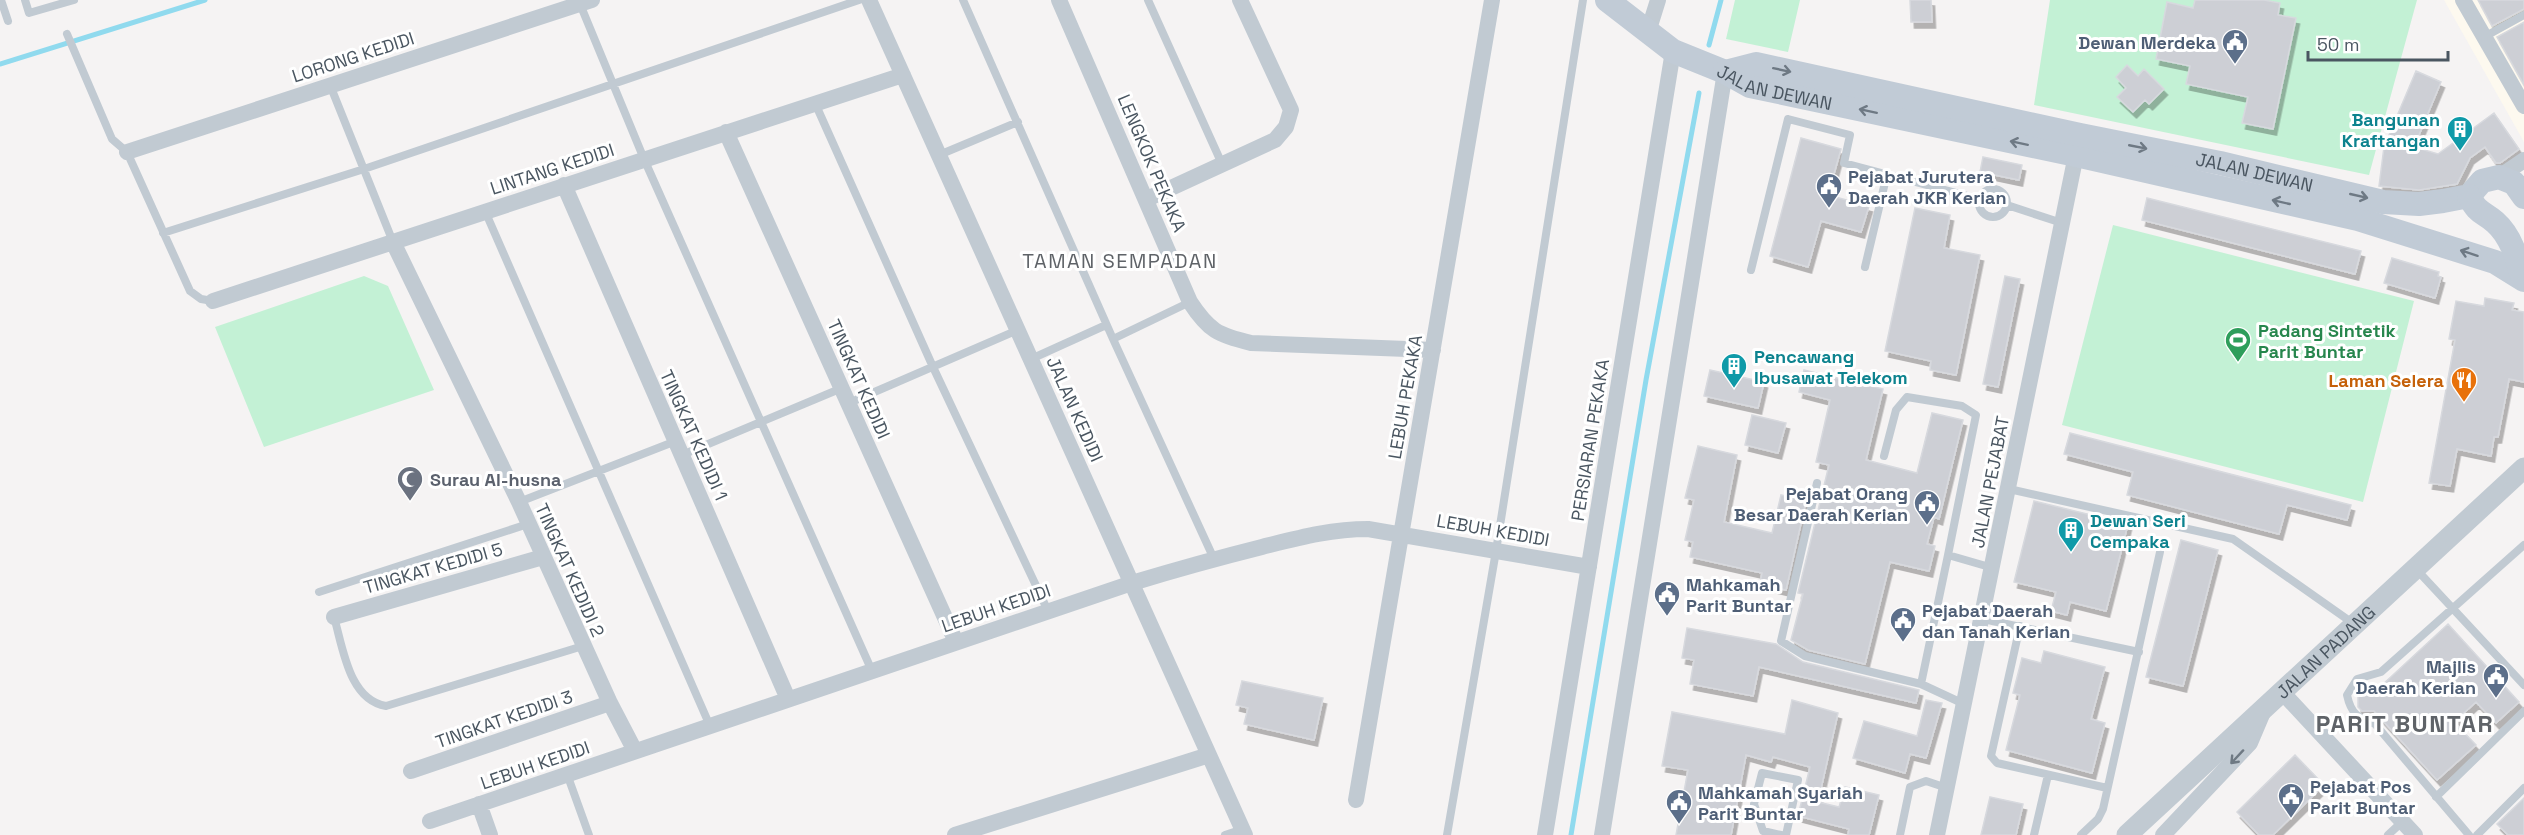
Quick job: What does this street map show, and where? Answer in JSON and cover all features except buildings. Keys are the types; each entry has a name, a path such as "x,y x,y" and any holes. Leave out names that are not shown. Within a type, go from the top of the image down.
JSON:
{"main road":[{"path":"1607,0 1673,51 1725,72"},
{"name":"JALAN DEWAN","path":"1725,72 1756,64 2078,145 2214,187 2369,223 2495,262 2523,279"},
{"name":"JALAN DEWAN","path":"2078,145 2220,163 2383,202 2419,204 2469,196 2482,181 2499,177"},
{"path":"2214,187 2220,163"},
{"path":"2499,177 2514,183 2524,196"},
{"path":"2469,196 2474,206 2483,215 2495,222 2515,250 2523,279"}],"street":[{"name":"JALAN KEDIDI","path":"869,0 1244,832"},
{"name":"LENGKOK PEKAKA","path":"1059,0 1190,302 1203,323 1225,337 1251,343 1433,350"},
{"path":"1147,199 1275,140 1286,127 1291,110 1240,0"},
{"name":"LEBUH PEKAKA","path":"1356,800 1492,0"},
{"path":"1648,32 1658,0"},
{"path":"2463,0 2524,106"},
{"name":"LORONG KEDIDI","path":"127,152 586,2"},
{"name":"PERSIARAN PEKAKA","path":"1545,835 1673,51"},
{"path":"1602,835 1725,72"},
{"name":"LINTANG KEDIDI","path":"213,301 903,75"},
{"name":"TINGKAT KEDIDI","path":"726,132 956,642"},
{"name":"JALAN PEJABAT","path":"1937,835 1983,619 2078,145"},
{"name":"JALAN DEWAN","path":"2499,177 2524,160"},
{"name":"TINGKAT KEDIDI 1","path":"564,185 788,699"},
{"name":"TINGKAT KEDIDI 2","path":"393,242 519,502 583,646 635,751"},
{"name":"JALAN PADANG","path":"2127,835 2524,468"},
{"name":"LEBUH KEDIDI","path":"430,821 1132,583 1214,559 1339,529 1368,529 1401,534 1588,567"},
{"name":"TINGKAT KEDIDI 5","path":"334,617 543,557"},
{"path":"2282,692 2415,835"},
{"name":"TINGKAT KEDIDI 3","path":"411,771 610,703"},
{"path":"2163,835 2250,743 2266,707"},
{"path":"955,835 1209,755"},
{"path":"479,804 489,835"}],"lane":[{"path":"1,0 2,10 8,21"},
{"path":"25,0 29,13 74,0"},
{"path":"163,233 364,169 860,0"},
{"path":"963,0 1106,325 1214,559"},
{"path":"1148,0 1222,164"},
{"path":"1447,835 1496,551 1583,0"},
{"path":"586,2 614,85 644,159 872,671"},
{"path":"2484,37 2524,15"},
{"path":"67,34 111,139 127,152 190,291 201,299 213,301"},
{"path":"330,86 393,242"},
{"path":"815,103 933,367 1048,611"},
{"path":"1751,270 1788,119 1850,135 1844,163 1979,199"},
{"path":"939,155 1018,122"},
{"path":"1865,267 1887,174"},
{"path":"1996,189 2003,193 2007,205 2002,214 1991,217 1980,211 1979,199 1984,192 1996,189"},
{"path":"2007,205 2062,223"},
{"path":"485,212 710,726"},
{"path":"1113,339 1190,302"},
{"path":"1031,358 1106,325"},
{"path":"519,502 599,471 679,448 933,367 1018,330"},
{"path":"1884,456 1896,411 1907,398 1962,406 1976,415 1921,684"},
{"path":"1817,483 1781,641 1805,656 1921,684 1965,704"},
{"path":"2009,489 2233,539 2355,624"},
{"path":"319,592 528,524"},
{"path":"2469,835 2375,724 2357,718 2350,708 2347,695 2357,679 2381,672 2524,544"},
{"path":"2081,835 2098,819 2107,788 2160,552"},
{"path":"1948,555 1993,568"},
{"path":"2415,568 2524,686"},
{"path":"334,617 354,681 364,697 374,704 386,706 583,646"},
{"path":"1983,619 2139,652"},
{"path":"2020,626 1991,756 1997,763 2107,788"},
{"path":"2436,797 2524,711"},
{"path":"1781,835 1763,831 1754,804 1762,773 1798,780 1786,835"},
{"path":"567,774 589,835"},
{"path":"2034,835 2048,774"},
{"path":"1900,835 1910,787 1926,781 1947,788"},
{"path":"2477,835 2524,788"},
{"path":"2388,835 2402,822"},
{"path":"1225,835 1244,832"}],"shaded area":[{"path":"2444,0 2524,0 2524,142"}],"green space":[{"path":"1735,0 1800,0 1788,52 1726,39"},
{"path":"2050,0 2417,0 2369,175 2034,105"},
{"name":"Padang Sintetik Parit Buntar","path":"2113,225 2414,301 2363,502 2062,425"},
{"path":"364,276 388,286 434,390 264,447 215,327"}],"waterway":[{"path":"0,64 205,0"},
{"path":"1709,45 1721,0"},
{"path":"1571,835 1646,380 1699,93"}],"place":[{"name":"Dewan Merdeka","path":"2235,65"},
{"name":"Bangunan Kraftangan","path":"2460,152"},
{"name":"Pejabat Jurutera Daerah JKR Kerian","path":"1829,209"},
{"name":"Padang Sintetik Parit Buntar","path":"2238,363"},
{"name":"Pencawang Ibusawat Telekom","path":"1734,389"},
{"name":"Laman Selera","path":"2464,403"},
{"name":"Surau Al-husna","path":"410,502"},
{"name":"Pejabat Orang Besar Daerah Kerian","path":"1927,526"},
{"name":"Dewan Seri Cempaka","path":"2071,553"},
{"name":"Mahkamah Parit Buntar","path":"1667,617"},
{"name":"Pejabat Daerah dan Tanah Kerian","path":"1903,643"},
{"name":"Majlis Daerah Kerian","path":"2496,699"},
{"name":"Pejabat Pos Parit Buntar","path":"2291,819"},
{"name":"Mahkamah Syariah Parit Buntar","path":"1679,825"}],"district":[{"name":"TAMAN SEMPADAN","path":"1120,261"},
{"name":"PARIT BUNTAR","path":"2405,723"}]}
